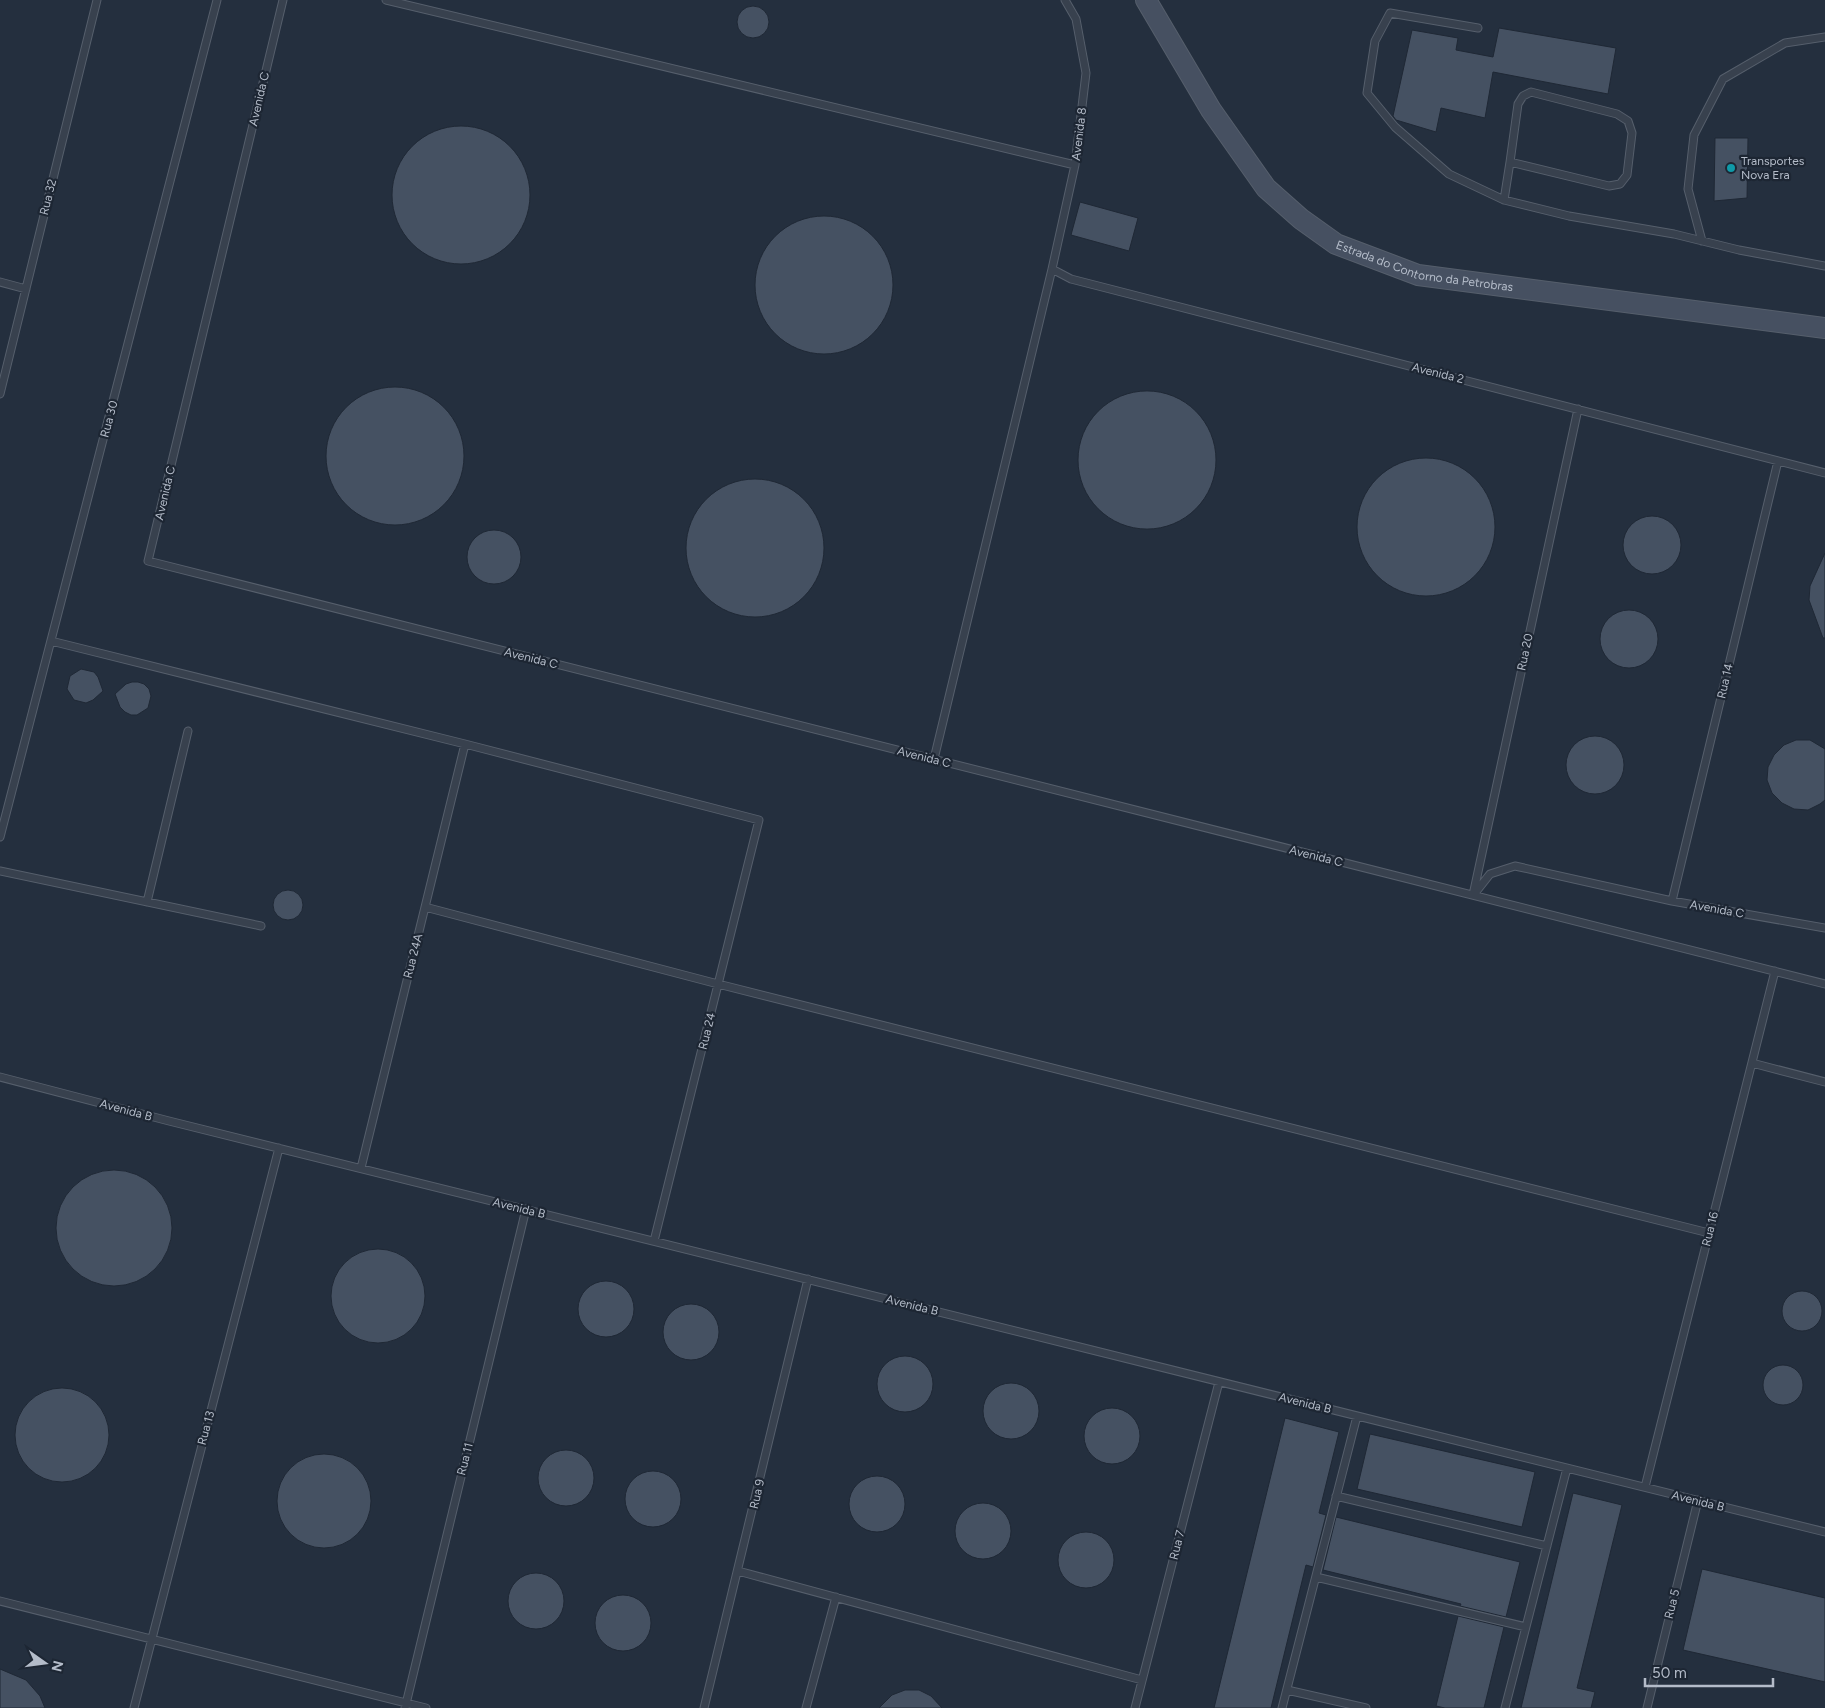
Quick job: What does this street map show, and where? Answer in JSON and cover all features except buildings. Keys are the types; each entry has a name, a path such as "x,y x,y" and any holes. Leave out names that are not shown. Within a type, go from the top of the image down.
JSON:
{"main road":[{"name":"Estrada do Contorno da Petrobras","path":"1146,0 1211,110 1266,188 1301,220 1336,244 1418,275 1825,328"}],"lane":[{"name":"Rua 32","path":"0,394 97,0"},
{"name":"Rua 30","path":"0,837 217,0"},
{"name":"Avenida C","path":"283,0 148,561 1825,984"},
{"path":"386,0 1075,165"},
{"name":"Avenida 8","path":"934,759 1052,269 1075,165 1086,73 1076,19 1065,0"},
{"path":"1478,28 1390,12 1375,41 1367,93 1395,127 1449,174 1504,200 1569,216 1674,234 1739,250 1825,266"},
{"path":"1702,241 1688,190 1694,135 1724,79 1785,43 1825,37"},
{"path":"1504,200 1518,104 1523,96 1531,92 1617,114 1628,120 1632,133 1627,175 1620,184 1609,186 1510,162"},
{"name":"Avenida 2","path":"1052,269 1071,279 1825,473"},
{"path":"0,282 26,289"},
{"name":"Rua 20","path":"1473,895 1578,409"},
{"name":"Rua 14","path":"1672,901 1778,461"},
{"path":"51,641 465,744"},
{"path":"147,902 188,731"},
{"name":"Rua 24","path":"465,744 759,820 654,1241"},
{"name":"Rua 24A","path":"361,1168 465,744"},
{"name":"Avenida C","path":"1473,895 1490,874 1515,866 1672,901 1825,928"},
{"path":"0,871 261,926"},
{"path":"425,907 718,984 1709,1233"},
{"name":"Rua 16","path":"1645,1487 1776,971"},
{"path":"1752,1063 1825,1082"},
{"name":"Avenida B","path":"0,1077 1825,1532"},
{"name":"Rua 13","path":"134,1708 279,1148"},
{"name":"Rua 11","path":"405,1706 526,1209"},
{"name":"Rua 9","path":"704,1708 808,1279"},
{"name":"Rua 7","path":"1135,1708 1219,1382"},
{"path":"1282,1708 1356,1416"},
{"path":"1504,1708 1567,1468"},
{"path":"1336,1496 1547,1546"},
{"name":"Rua 5","path":"1647,1708 1698,1500"},
{"path":"738,1571 1142,1680"},
{"path":"1316,1577 1526,1627"},
{"path":"806,1708 836,1597"},
{"path":"0,1601 405,1706 426,1708"},
{"path":"1287,1690 1366,1708"}],"place":[{"name":"Transportes Nova Era","path":"1731,168"}]}
